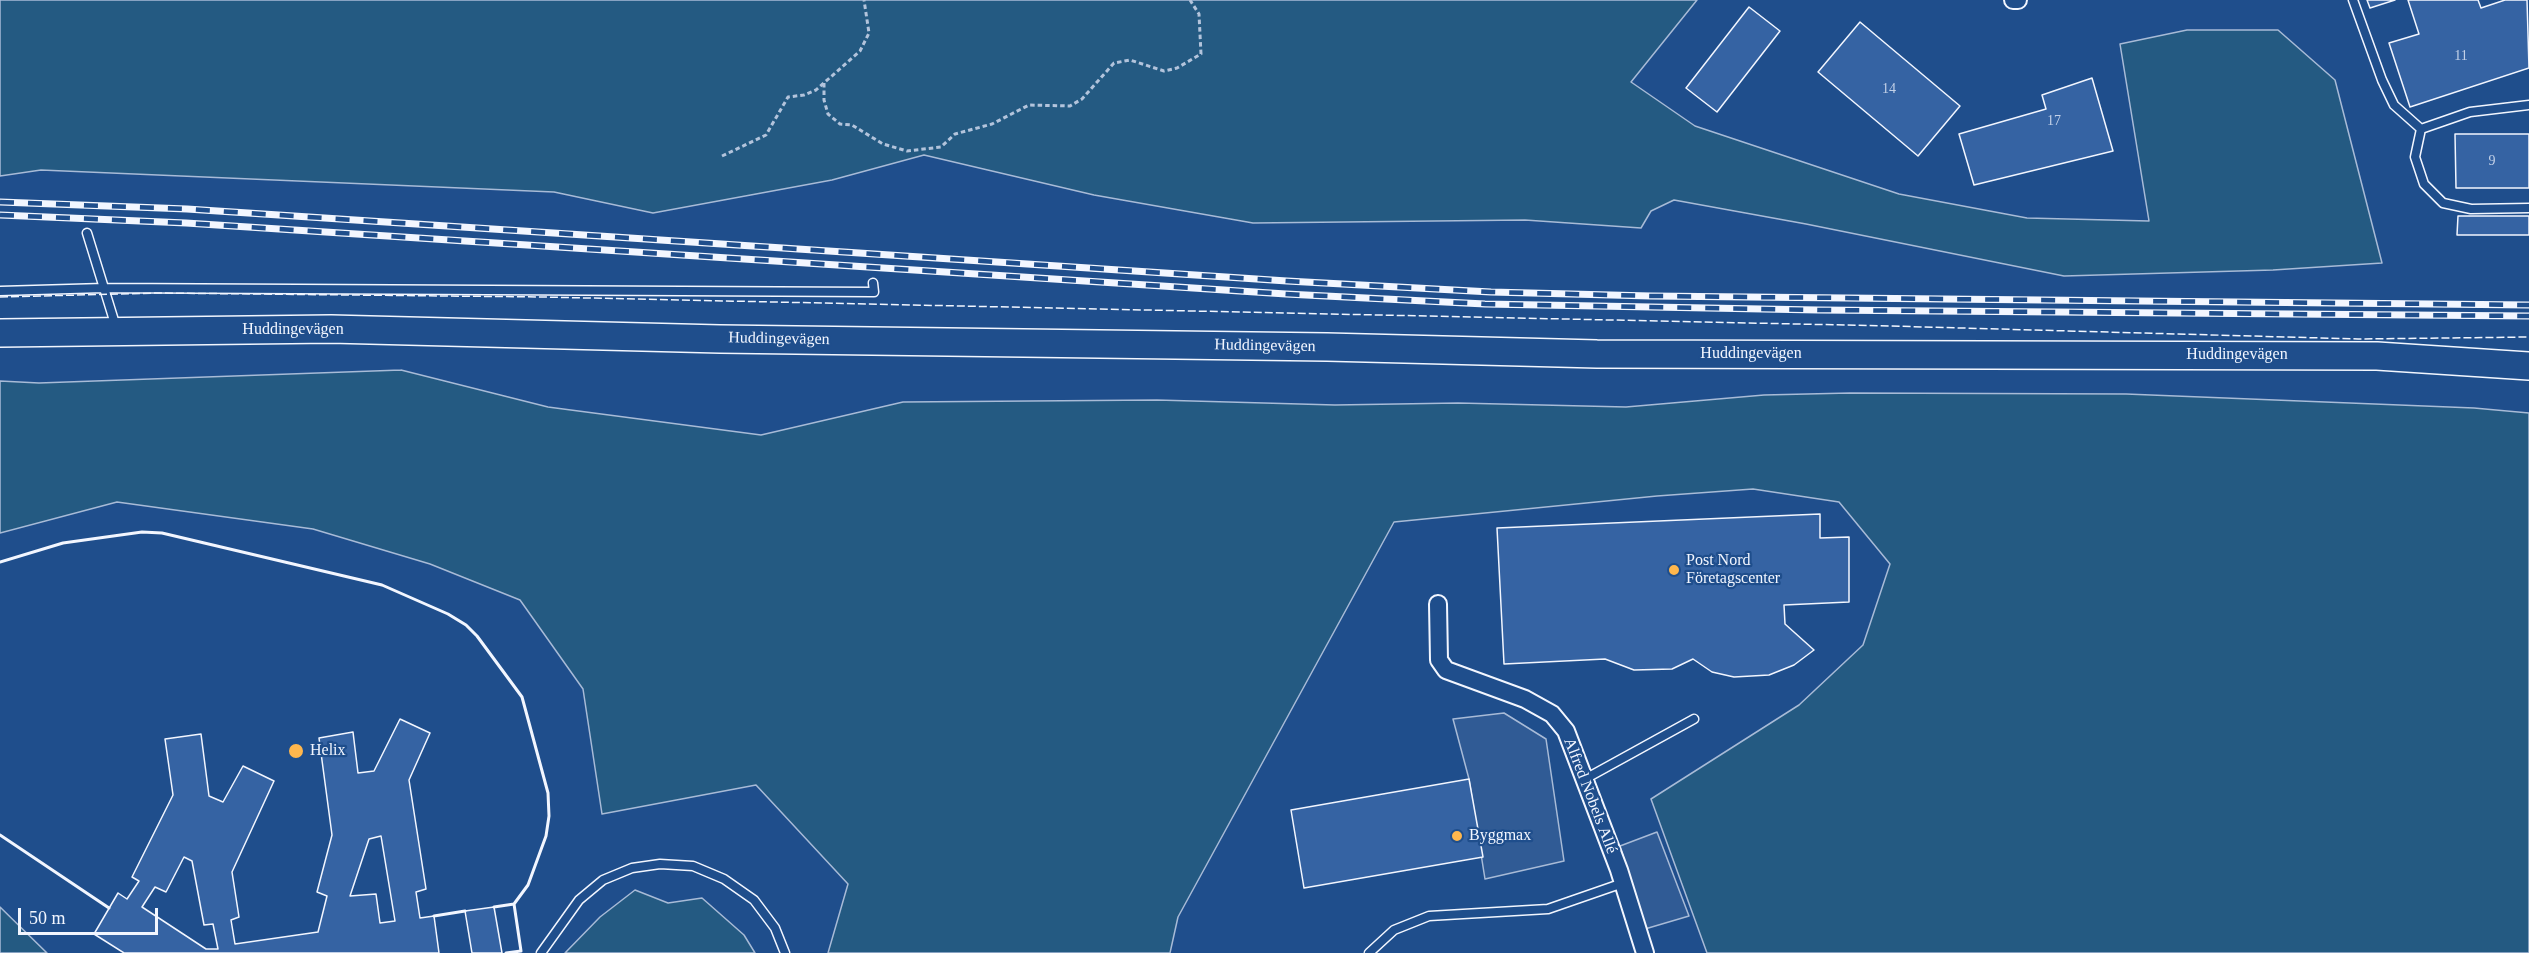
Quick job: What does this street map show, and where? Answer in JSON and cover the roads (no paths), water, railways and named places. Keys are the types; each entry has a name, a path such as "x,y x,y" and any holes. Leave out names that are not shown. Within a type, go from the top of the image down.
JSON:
{"main road":[{"name":"Huddingevägen","path":"0,333 331,329 720,339 1327,347 1597,354 2377,356 2529,366"}],"street":[{"path":"2013,0 2018,0"},
{"name":"Alfred Nobels Allé","path":"1438,604 1439,660 1446,670 1525,699 1552,714 1566,731 1623,883 1645,953"}],"lane":[{"path":"2353,0 2382,80 2394,105 2421,129"},
{"path":"2421,129 2470,112 2529,105"},
{"path":"2421,129 2415,157 2424,184 2443,204 2471,209 2529,208"},
{"path":"87,233 118,332"},
{"path":"0,291 104,288 874,292 873,283"},
{"path":"1585,778 1694,719"},
{"path":"541,953 579,900 603,880 632,868 660,864 693,866 724,879 747,894 775,928 785,953"},
{"path":"1369,953 1394,930 1430,916 1548,909 1623,883"}],"railway":[{"path":"0,202 187,209 1287,281 1491,292 1651,296 2529,305"},
{"path":"0,215 186,223 1286,294 1485,304 1818,310 2529,316"}],"place":[{"name":"Post Nord Företagscenter","path":"1674,570"},
{"name":"Helix","path":"296,751"},
{"name":"Byggmax","path":"1457,836"}]}
